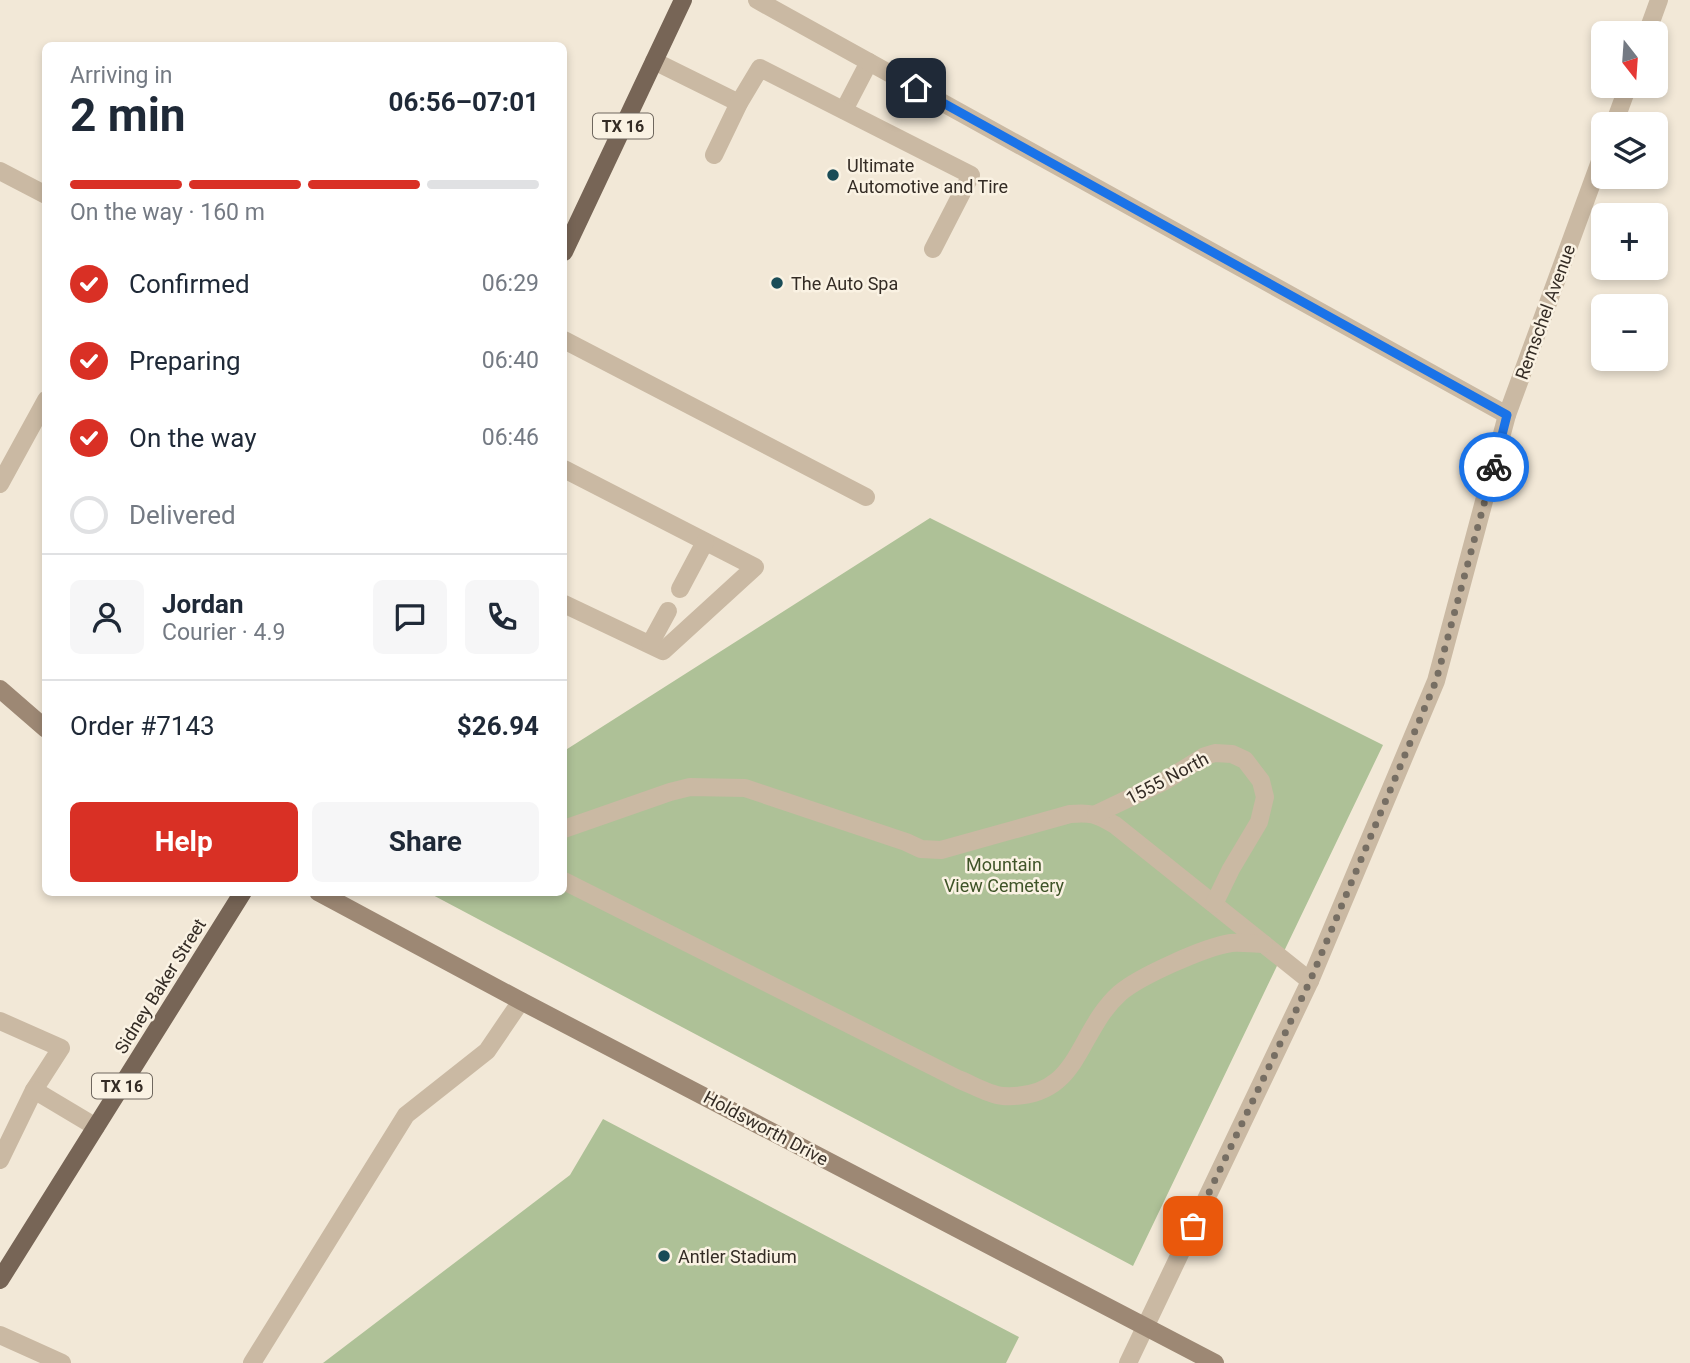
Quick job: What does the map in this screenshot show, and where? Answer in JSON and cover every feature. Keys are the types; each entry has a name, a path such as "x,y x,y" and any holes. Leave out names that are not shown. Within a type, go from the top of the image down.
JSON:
{"main road":[{"name":"TX 16","path":"567,245 683,0"},
{"path":"0,689 42,726"},
{"name":"Sidney Baker Street","path":"0,1280 240,896"},
{"name":"Holdsworth Drive","path":"325,896 1215,1363"}],"street":[{"path":"757,0 1507,415"},
{"path":"1651,21 1659,0"},
{"path":"654,61 739,103"},
{"path":"844,110 869,62"},
{"path":"714,155 739,103 760,68 971,175 933,249"},
{"path":"0,171 42,193"},
{"name":"Remschel Avenue","path":"1128,1363 1310,981 1436,681 1507,415 1591,186"},
{"path":"567,342 866,497"},
{"path":"0,484 42,407"},
{"path":"567,476 755,567 663,651 567,605"},
{"path":"680,589 705,542"},
{"path":"650,644 668,611"},
{"name":"1555 North","path":"1096,814 1163,782 1205,755 1232,754 1245,760 1261,780 1265,797 1259,822 1214,904"},
{"path":"567,828 670,792 690,788 744,788 921,849 941,850 1070,814 1087,812 1115,825 1310,981"},
{"path":"567,883 958,1079 1002,1096 1043,1092 1068,1072 1103,1012 1120,992 1181,959 1231,943 1264,944"},
{"path":"252,1363 406,1115 487,1051 521,1001"},
{"path":"0,1021 61,1048 34,1090 3,1149"},
{"path":"34,1090 96,1127"},
{"path":"0,1335 62,1363"}],"green space":[{"name":"Mountain View Cemetery","path":"930,518 1383,745 1133,1266 435,896 567,896 567,749"},
{"name":"Antler Stadium","path":"603,1119 1019,1337 1006,1363 323,1363 570,1175"}],"way so far":[{"path":"1193,1226 1310,981 1436,681 1494,467"}],"place":[{"name":"Ultimate Automotive and Tire","path":"833,175"},
{"name":"The Auto Spa","path":"777,283"},
{"name":"Antler Stadium","path":"664,1256"}],"route":[{"path":"916,88 1507,415 1494,467"}]}
